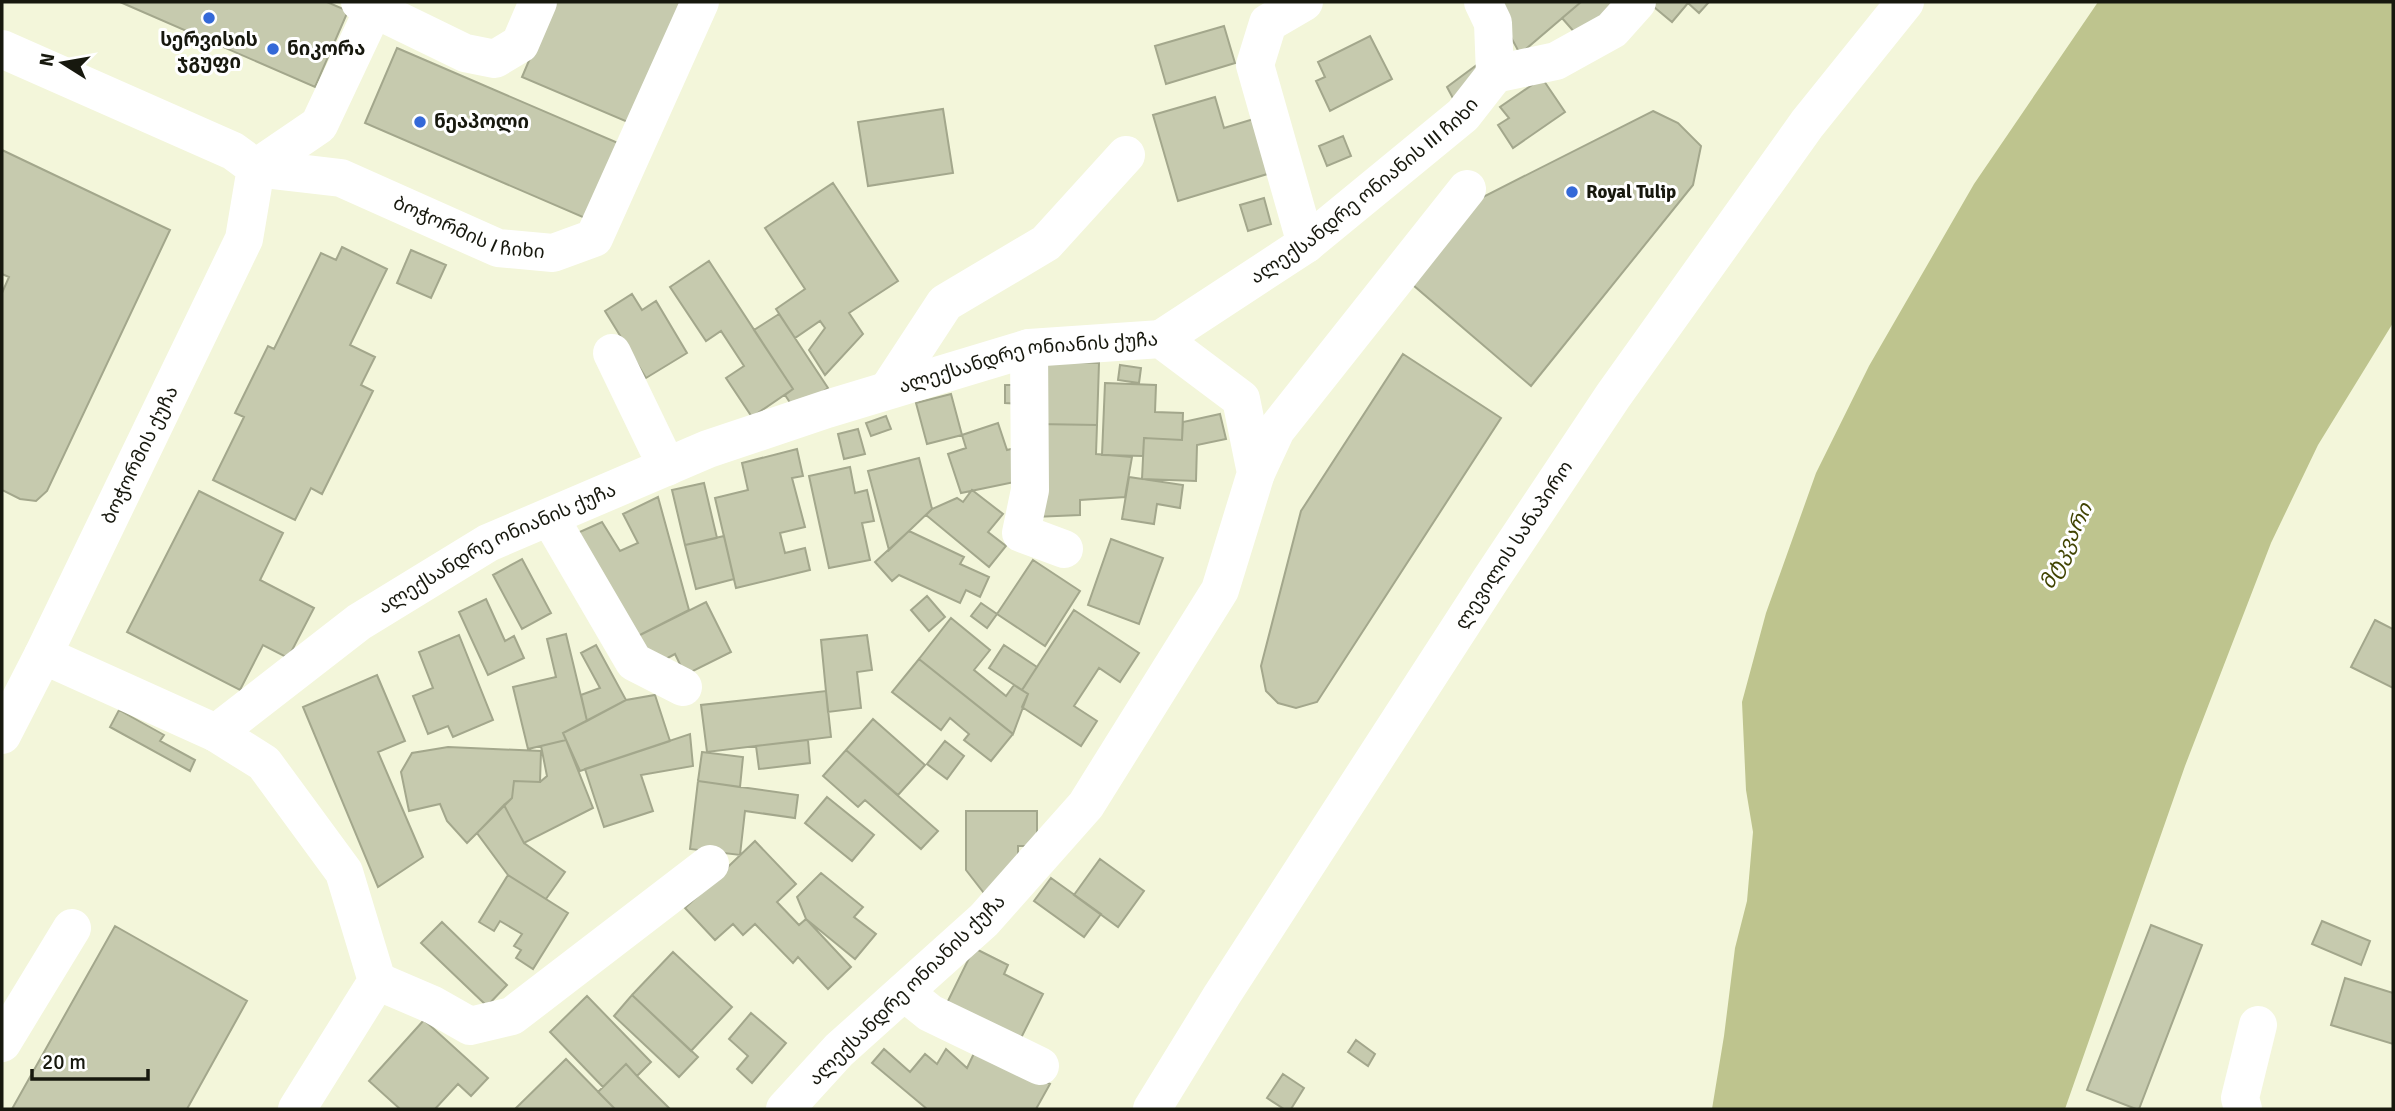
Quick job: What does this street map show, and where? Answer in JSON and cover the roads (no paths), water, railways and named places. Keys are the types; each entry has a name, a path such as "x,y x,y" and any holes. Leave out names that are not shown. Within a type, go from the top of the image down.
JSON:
{"street":[{"path":"2,50 233,151 256,168 319,125 370,4 465,53 495,59 520,44 538,2"},
{"name":"ბოჭორმის I ჩიხი","path":"256,168 341,178 498,248 553,253 594,238 700,2"},
{"path":"1304,2 1268,23 1255,65 1306,244"},
{"path":"1483,2 1493,23 1495,74 1556,61 1612,30 1637,2"},
{"name":"ლევილის სანაპირო","path":"1152,1109 1490,579 1613,396 1807,124 1905,2"},
{"name":"ალექსანდრე ონიანის III ჩიხი","path":"1161,339 1306,244 1464,115 1495,74"},
{"path":"888,390 945,303 1046,243 1126,155"},
{"name":"ბოჭორმის ქუჩა","path":"2,735 244,239 256,168"},
{"path":"1256,473 1276,430 1467,189"},
{"name":"ალექსანდრე ონიანის ქუჩა","path":"216,733 359,622 488,543 667,467 708,450 888,390 1029,348 1161,339 1241,399 1256,473 1220,590 1086,805 984,920 839,1050 785,1109"},
{"path":"1029,348 1030,491 1021,533 1064,549"},
{"path":"612,353 667,467"},
{"path":"550,518 634,662 682,687"},
{"path":"43,655 216,733 264,763 344,872 377,981 297,1109"},
{"path":"377,981 433,1005 470,1026 512,1016 710,864"},
{"path":"2,1043 72,928"},
{"path":"904,992 930,1013 1040,1066"},
{"path":"2243,1109 2240,1098 2258,1025"}],"water":[{"name":"მტკვარი","path":"2098,2 2393,2 2393,323 2318,445 2271,543 2185,766 2065,1109 1712,1109 1735,948 1747,901 1753,832 1746,790 1742,702 1766,613 1816,473 1869,366 1974,184"}],"place":[{"name":"სერვისის ჯგუფი","path":"209,18"},
{"name":"ნიკორა","path":"273,49"},
{"name":"ნეაპოლი","path":"420,122"},
{"name":"Royal Tulip","path":"1572,192"}]}
